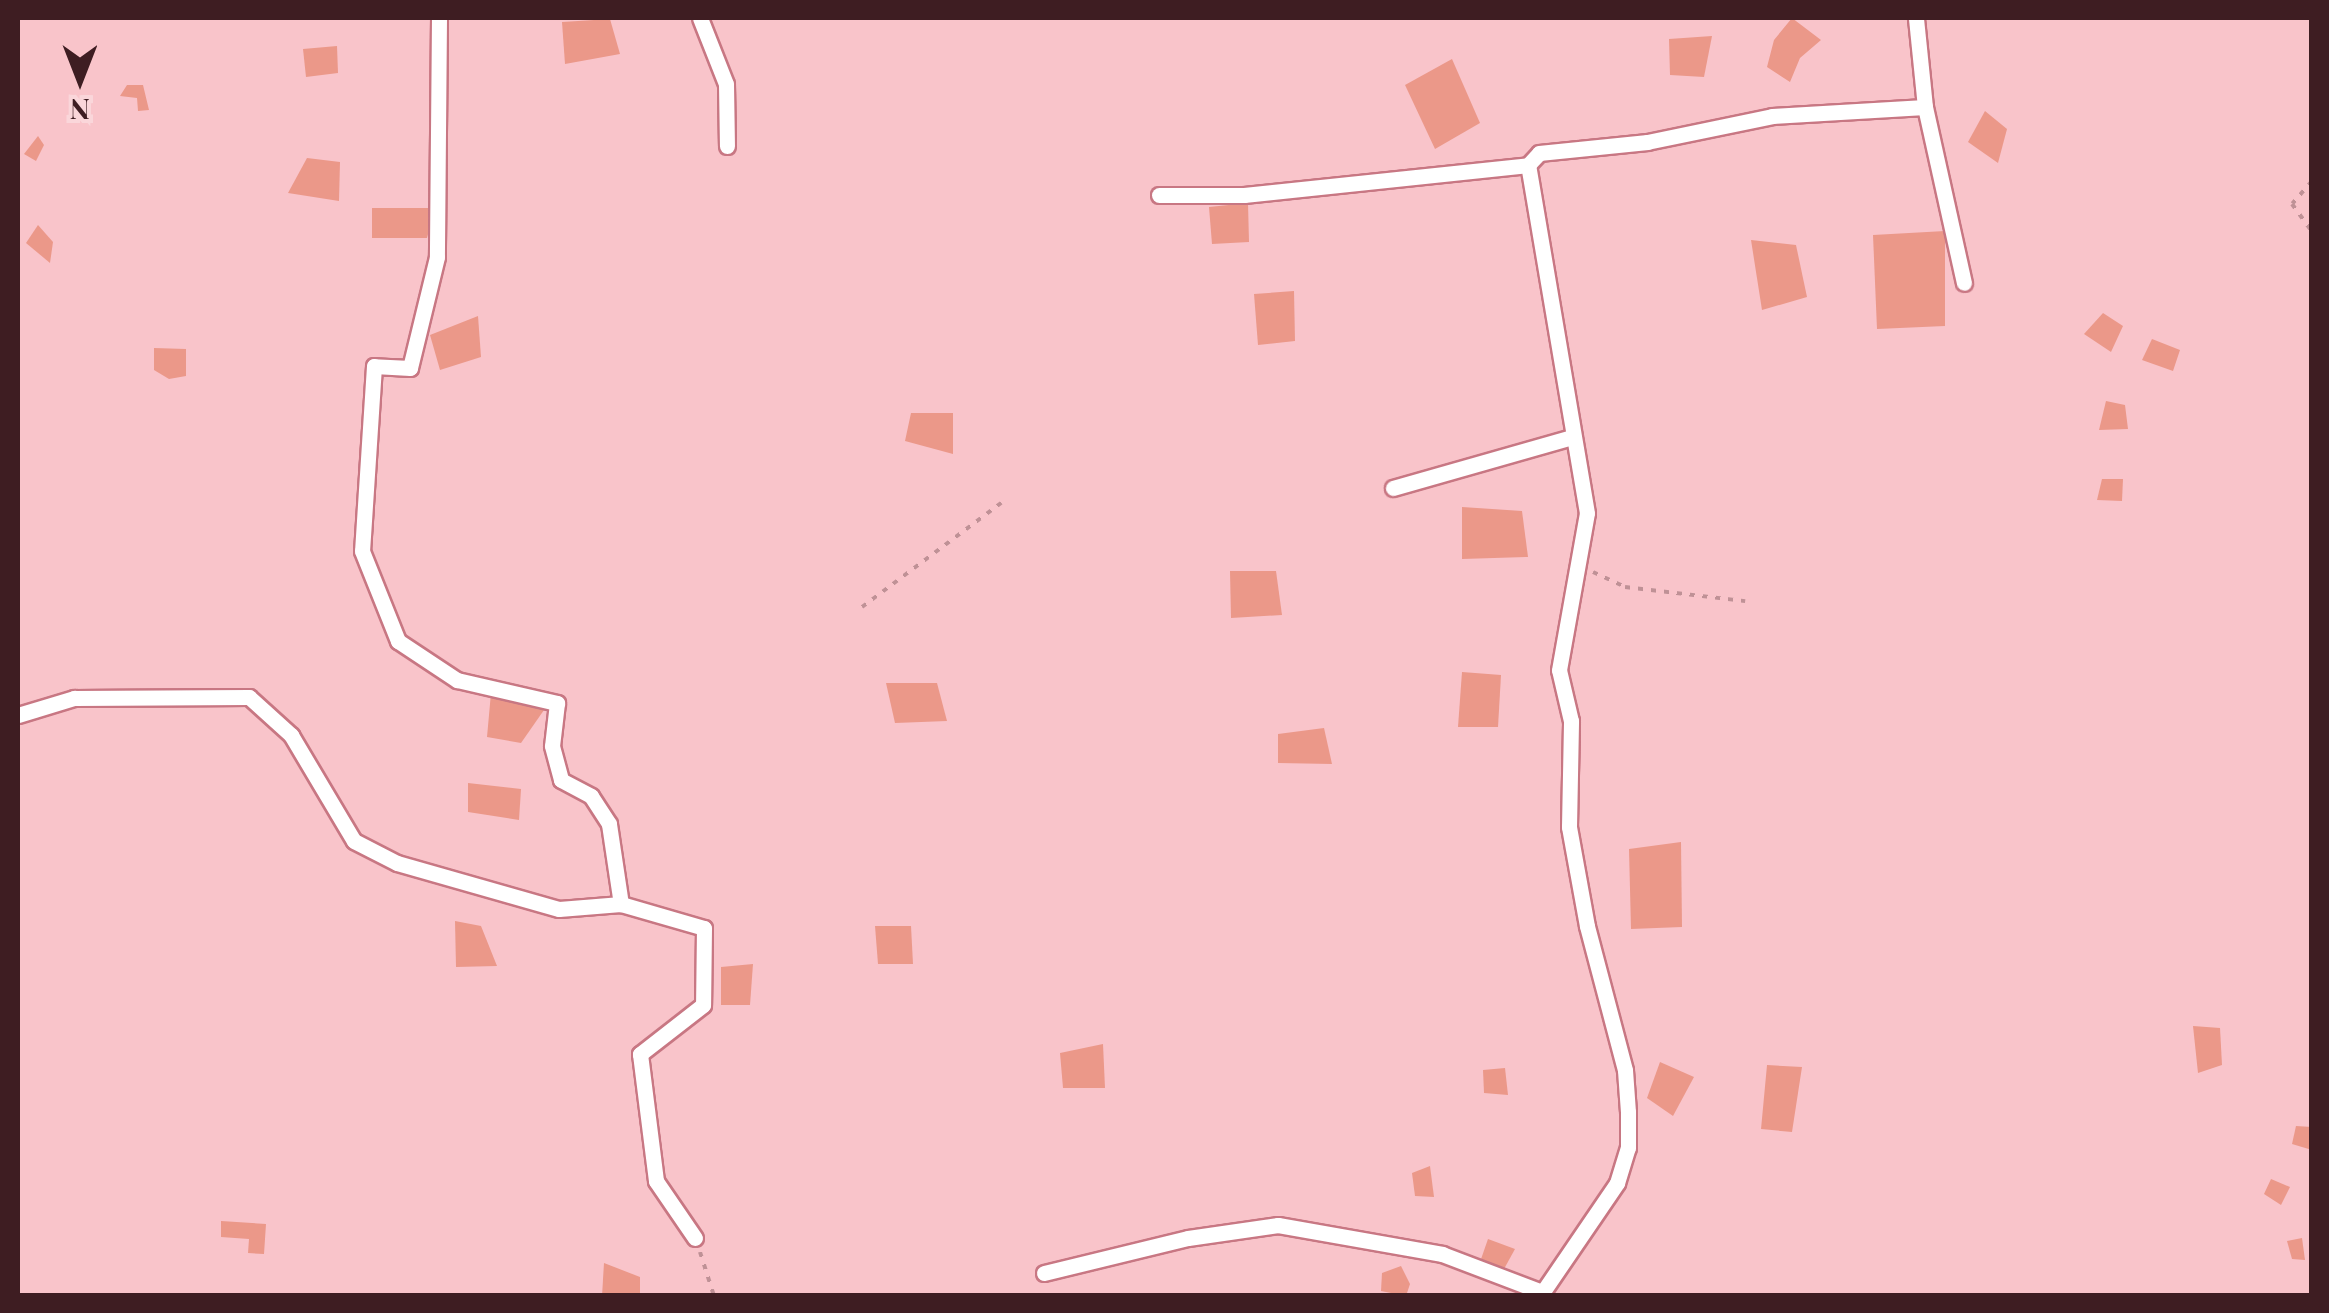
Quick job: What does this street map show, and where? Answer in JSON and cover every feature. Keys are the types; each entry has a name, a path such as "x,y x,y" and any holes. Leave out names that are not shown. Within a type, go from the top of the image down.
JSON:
{"street":[{"path":"440,18 437,257 410,368 374,366 362,551 398,641 457,680 557,704 552,746 562,780 591,796 608,824 621,904"},
{"path":"700,18 726,84 727,146"},
{"path":"1916,18 1924,107 1964,283"},
{"path":"1159,196 1244,196 1528,165 1539,153 1647,142 1772,116 1924,107"},
{"path":"1044,1273 1188,1238 1278,1225 1442,1254 1541,1294 1617,1183 1628,1148 1626,1070 1569,828 1571,721 1559,670 1587,513 1528,165"},
{"path":"1392,488 1572,437"},
{"path":"18,715 74,698 249,697 291,735 354,841 480,892 559,909 621,904 704,928 703,1005 640,1054 656,1181 695,1238"}],"path":[{"path":"2312,181 2292,204 2312,232"},
{"path":"862,606 1001,503"},
{"path":"1578,565 1625,586 1745,601"},
{"path":"695,1238 714,1296"}],"building":[{"path":"1792,18 1821,40 1800,58 1790,82 1767,67 1774,40"},
{"path":"610,19 620,54 565,64 562,22"},
{"path":"1712,36 1704,77 1670,75 1669,39"},
{"path":"337,46 338,73 306,77 303,49"},
{"path":"1452,59 1480,123 1435,149 1405,85"},
{"path":"127,85 143,85 149,110 138,111 137,98 120,96"},
{"path":"1985,111 2007,129 1998,163 1968,142"},
{"path":"38,136 44,145 36,161 24,154"},
{"path":"307,158 340,162 339,201 288,193"},
{"path":"1248,203 1249,242 1212,244 1209,207"},
{"path":"372,208 435,208 427,238 372,238"},
{"path":"38,225 53,242 50,263 26,243"},
{"path":"1945,231 1945,326 1877,329 1873,235"},
{"path":"1751,240 1796,245 1807,297 1762,310"},
{"path":"1294,291 1295,341 1258,345 1254,294"},
{"path":"2103,313 2123,326 2111,352 2084,334"},
{"path":"478,316 481,357 440,370 430,335"},
{"path":"2152,339 2180,350 2173,371 2142,360"},
{"path":"154,348 186,349 186,376 169,379 154,370"},
{"path":"2106,401 2125,405 2128,429 2099,430"},
{"path":"911,413 953,413 953,454 905,441"},
{"path":"2102,479 2123,479 2122,501 2097,500"},
{"path":"1462,507 1522,511 1528,557 1462,559"},
{"path":"1230,571 1276,571 1282,615 1231,618"},
{"path":"1462,672 1501,675 1498,727 1458,727"},
{"path":"886,683 937,683 947,721 895,723"},
{"path":"491,693 544,710 521,743 487,737"},
{"path":"1324,728 1332,764 1278,763 1278,734"},
{"path":"468,783 521,789 519,820 468,812"},
{"path":"1681,842 1682,927 1631,929 1629,849"},
{"path":"455,921 481,926 497,966 456,967"},
{"path":"875,926 911,926 913,964 878,964"},
{"path":"753,964 750,1005 721,1005 721,967"},
{"path":"2193,1026 2220,1028 2222,1065 2198,1073"},
{"path":"1103,1044 1105,1088 1063,1088 1060,1053"},
{"path":"1660,1062 1694,1077 1673,1116 1647,1098"},
{"path":"1767,1065 1802,1067 1792,1132 1761,1129"},
{"path":"1505,1068 1508,1095 1484,1093 1483,1070"},
{"path":"2296,1126 2312,1127 2312,1150 2292,1144"},
{"path":"1430,1166 1434,1197 1415,1196 1412,1173"},
{"path":"2271,1179 2290,1187 2281,1205 2264,1194"},
{"path":"221,1221 266,1224 264,1254 248,1253 249,1239 221,1237"},
{"path":"2302,1238 2305,1260 2292,1259 2287,1241"},
{"path":"1488,1239 1515,1249 1504,1269 1480,1262"},
{"path":"604,1263 640,1277 640,1296 602,1296"},
{"path":"1401,1266 1410,1284 1406,1296 1381,1291 1382,1273"}]}
